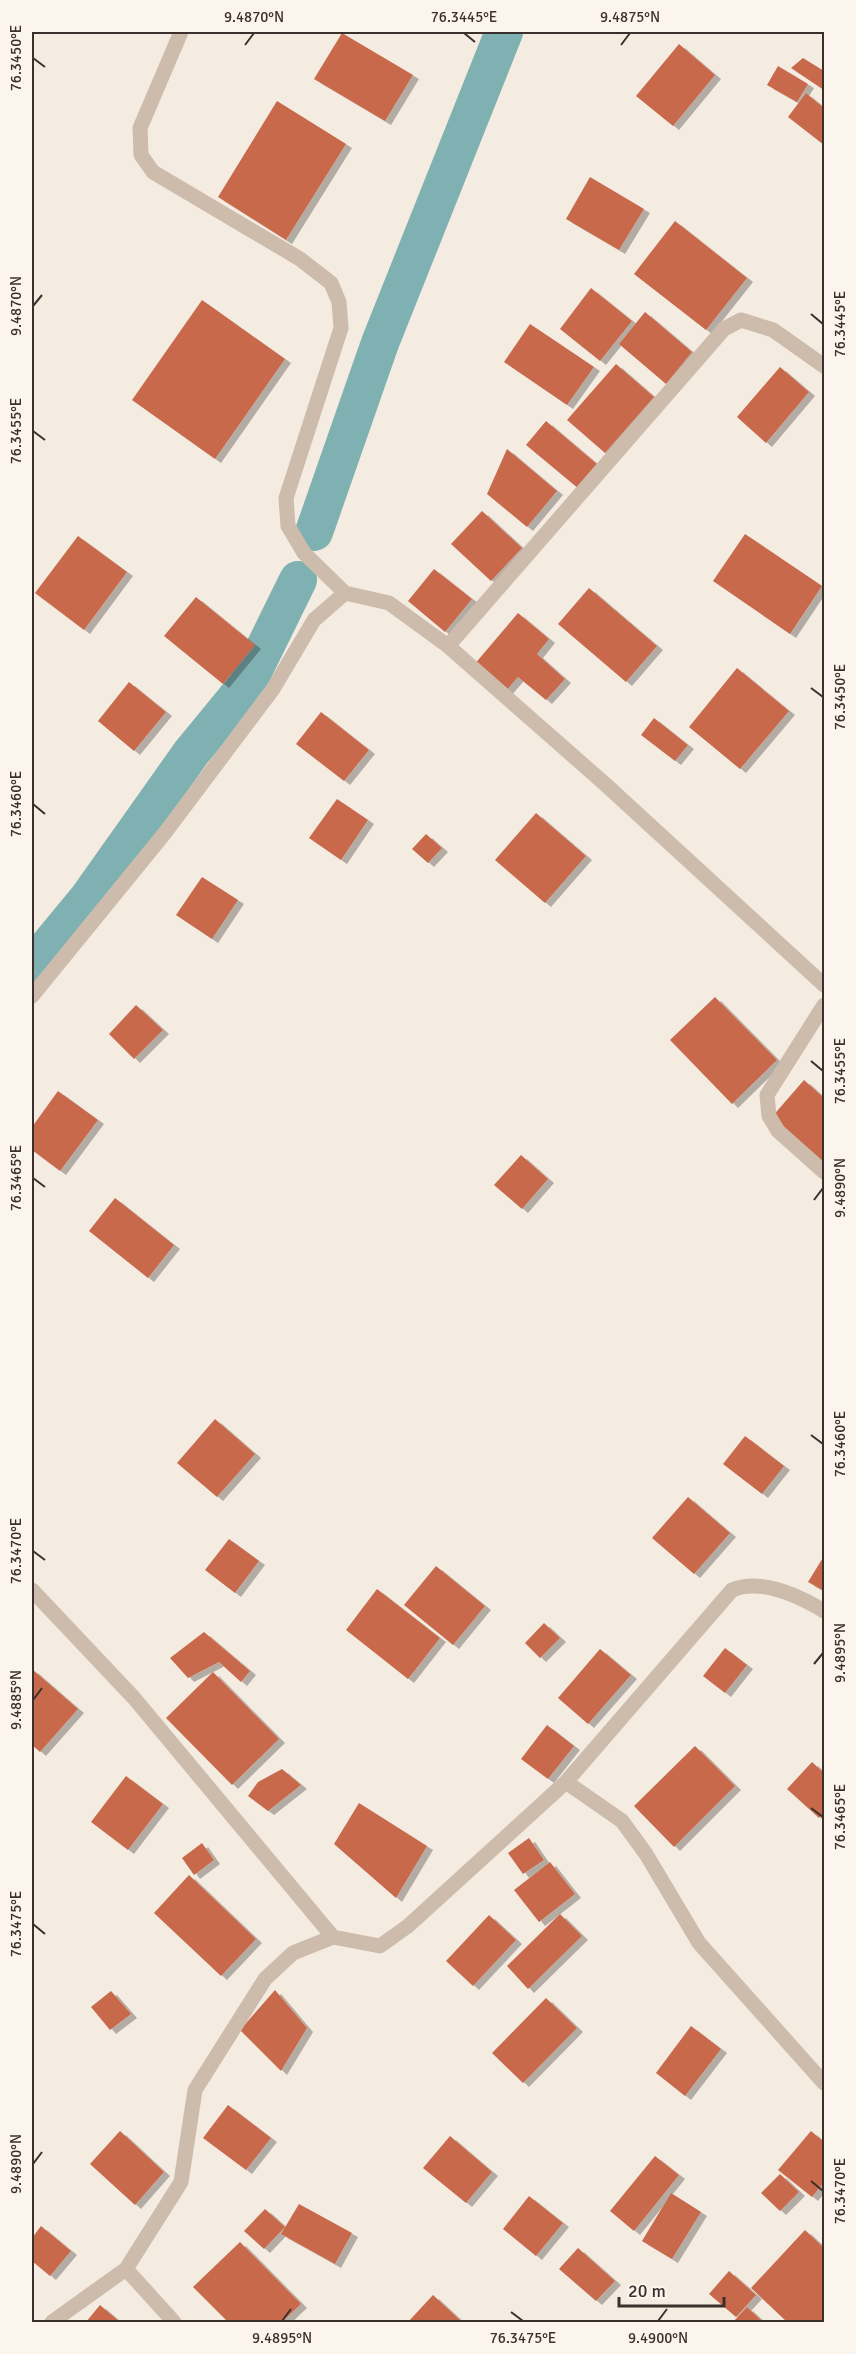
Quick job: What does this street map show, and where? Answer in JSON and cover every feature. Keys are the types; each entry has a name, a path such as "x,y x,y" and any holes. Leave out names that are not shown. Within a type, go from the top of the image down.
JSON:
{"street":[{"path":"181,32 140,128 141,154 153,172 300,259 331,283 339,302 341,328 286,498 288,526 304,553 345,593 389,603 448,646 605,784 825,985"},
{"path":"448,646 724,329 741,320 773,330 825,366"},
{"path":"32,996 164,834 273,689 314,620 345,593"},
{"path":"825,1005 767,1095 769,1116 778,1131 825,1172"},
{"path":"52,2322 126,2269 181,2182 195,2091 265,1979 292,1953 333,1937 380,1946 408,1926 566,1782 732,1590 744,1585 769,1588 825,1611"},
{"path":"32,1590 134,1698 333,1937"},
{"path":"566,1782 622,1821 646,1854 699,1943 825,2083"},
{"path":"126,2269 174,2322"}],"building":[{"path":"342,33 413,75 385,121 314,79"},
{"path":"679,44 715,75 673,126 636,96"},
{"path":"803,58 824,71 824,90 791,68"},
{"path":"778,66 808,84 797,102 767,85"},
{"path":"806,93 824,108 824,145 788,117"},
{"path":"277,101 346,144 286,240 218,197"},
{"path":"590,177 644,209 619,250 566,219"},
{"path":"675,221 747,278 706,330 634,274"},
{"path":"591,288 632,321 600,361 560,329"},
{"path":"202,300 285,359 215,459 132,400"},
{"path":"645,312 692,352 666,384 619,344"},
{"path":"530,324 594,367 567,405 504,362"},
{"path":"616,364 654,397 605,453 567,420"},
{"path":"780,367 809,392 766,443 737,417"},
{"path":"546,421 598,465 579,489 526,445"},
{"path":"507,449 557,491 527,527 487,494"},
{"path":"482,511 522,548 491,581 451,544"},
{"path":"745,534 822,586 790,634 713,581"},
{"path":"78,536 127,572 84,630 35,593"},
{"path":"434,569 472,599 445,632 408,601"},
{"path":"589,588 657,646 626,682 558,624"},
{"path":"196,597 255,645 223,684 164,636"},
{"path":"518,613 549,639 537,654 565,679 546,700 518,677 504,693 473,666"},
{"path":"737,668 789,711 740,769 689,727"},
{"path":"129,682 166,712 134,751 98,721"},
{"path":"321,712 369,750 344,781 296,744"},
{"path":"654,718 688,745 675,761 641,735"},
{"path":"337,799 368,820 341,860 309,838"},
{"path":"536,813 586,856 545,903 495,860"},
{"path":"426,834 442,848 428,863 412,849"},
{"path":"202,877 238,900 212,939 176,915"},
{"path":"715,997 777,1060 732,1104 670,1040"},
{"path":"136,1005 163,1030 134,1059 109,1034"},
{"path":"804,1080 824,1098 824,1156 821,1161 771,1118"},
{"path":"58,1091 98,1120 60,1171 32,1150 32,1127"},
{"path":"521,1155 548,1179 522,1209 494,1185"},
{"path":"115,1198 174,1245 148,1278 89,1231"},
{"path":"215,1419 255,1454 217,1497 177,1463"},
{"path":"745,1436 784,1466 762,1494 723,1464"},
{"path":"688,1497 730,1533 694,1574 652,1538"},
{"path":"229,1539 259,1561 235,1593 205,1570"},
{"path":"824,1556 824,1591 808,1582"},
{"path":"436,1566 485,1606 453,1645 404,1605"},
{"path":"377,1589 440,1638 408,1679 346,1630"},
{"path":"544,1623 560,1638 540,1658 525,1643"},
{"path":"204,1632 250,1671 241,1682 219,1662 188,1678 170,1658"},
{"path":"725,1648 747,1665 725,1693 703,1676"},
{"path":"600,1649 631,1675 588,1724 558,1698"},
{"path":"32,1669 78,1709 40,1752 32,1745"},
{"path":"213,1672 279,1739 232,1785 166,1718"},
{"path":"547,1725 574,1746 548,1779 521,1759"},
{"path":"695,1746 735,1786 674,1847 634,1806"},
{"path":"812,1762 824,1773 824,1812 819,1818 787,1789"},
{"path":"282,1769 301,1785 268,1811 248,1796 258,1782"},
{"path":"126,1776 163,1804 128,1850 91,1822"},
{"path":"359,1803 427,1846 396,1898 334,1844"},
{"path":"529,1838 544,1860 523,1874 508,1853"},
{"path":"202,1843 214,1860 194,1875 182,1858"},
{"path":"550,1862 575,1894 539,1922 514,1890"},
{"path":"189,1875 256,1939 221,1976 154,1913"},
{"path":"560,1914 582,1936 528,1989 507,1966"},
{"path":"489,1915 516,1940 473,1986 446,1961"},
{"path":"275,1990 307,2028 281,2071 240,2030"},
{"path":"111,1991 131,2014 110,2030 91,2007"},
{"path":"546,1998 577,2028 523,2083 492,2053"},
{"path":"691,2026 721,2049 685,2096 656,2073"},
{"path":"228,2105 271,2138 246,2170 203,2138"},
{"path":"120,2131 164,2172 135,2205 90,2164"},
{"path":"811,2131 824,2142 824,2182 812,2197 778,2170"},
{"path":"450,2136 492,2172 466,2203 423,2168"},
{"path":"655,2156 679,2175 634,2231 610,2211"},
{"path":"780,2174 799,2192 780,2211 761,2193"},
{"path":"671,2193 701,2212 672,2259 642,2241"},
{"path":"529,2196 563,2223 536,2256 503,2229"},
{"path":"299,2204 352,2233 335,2264 281,2234"},
{"path":"265,2209 285,2227 264,2249 244,2231"},
{"path":"41,2226 71,2251 50,2276 32,2261 32,2238"},
{"path":"805,2230 824,2248 824,2322 787,2322 751,2288"},
{"path":"240,2242 301,2304 282,2322 228,2322 193,2287"},
{"path":"578,2248 615,2281 596,2301 559,2269"},
{"path":"729,2271 756,2295 736,2317 709,2294"},
{"path":"433,2295 462,2322 408,2322"},
{"path":"100,2305 120,2322 86,2322"},
{"path":"747,2307 763,2322 733,2322"}],"waterway":[{"path":"314,532 380,343 504,32"},
{"path":"32,966 89,897 191,753 246,686 298,580"}]}
